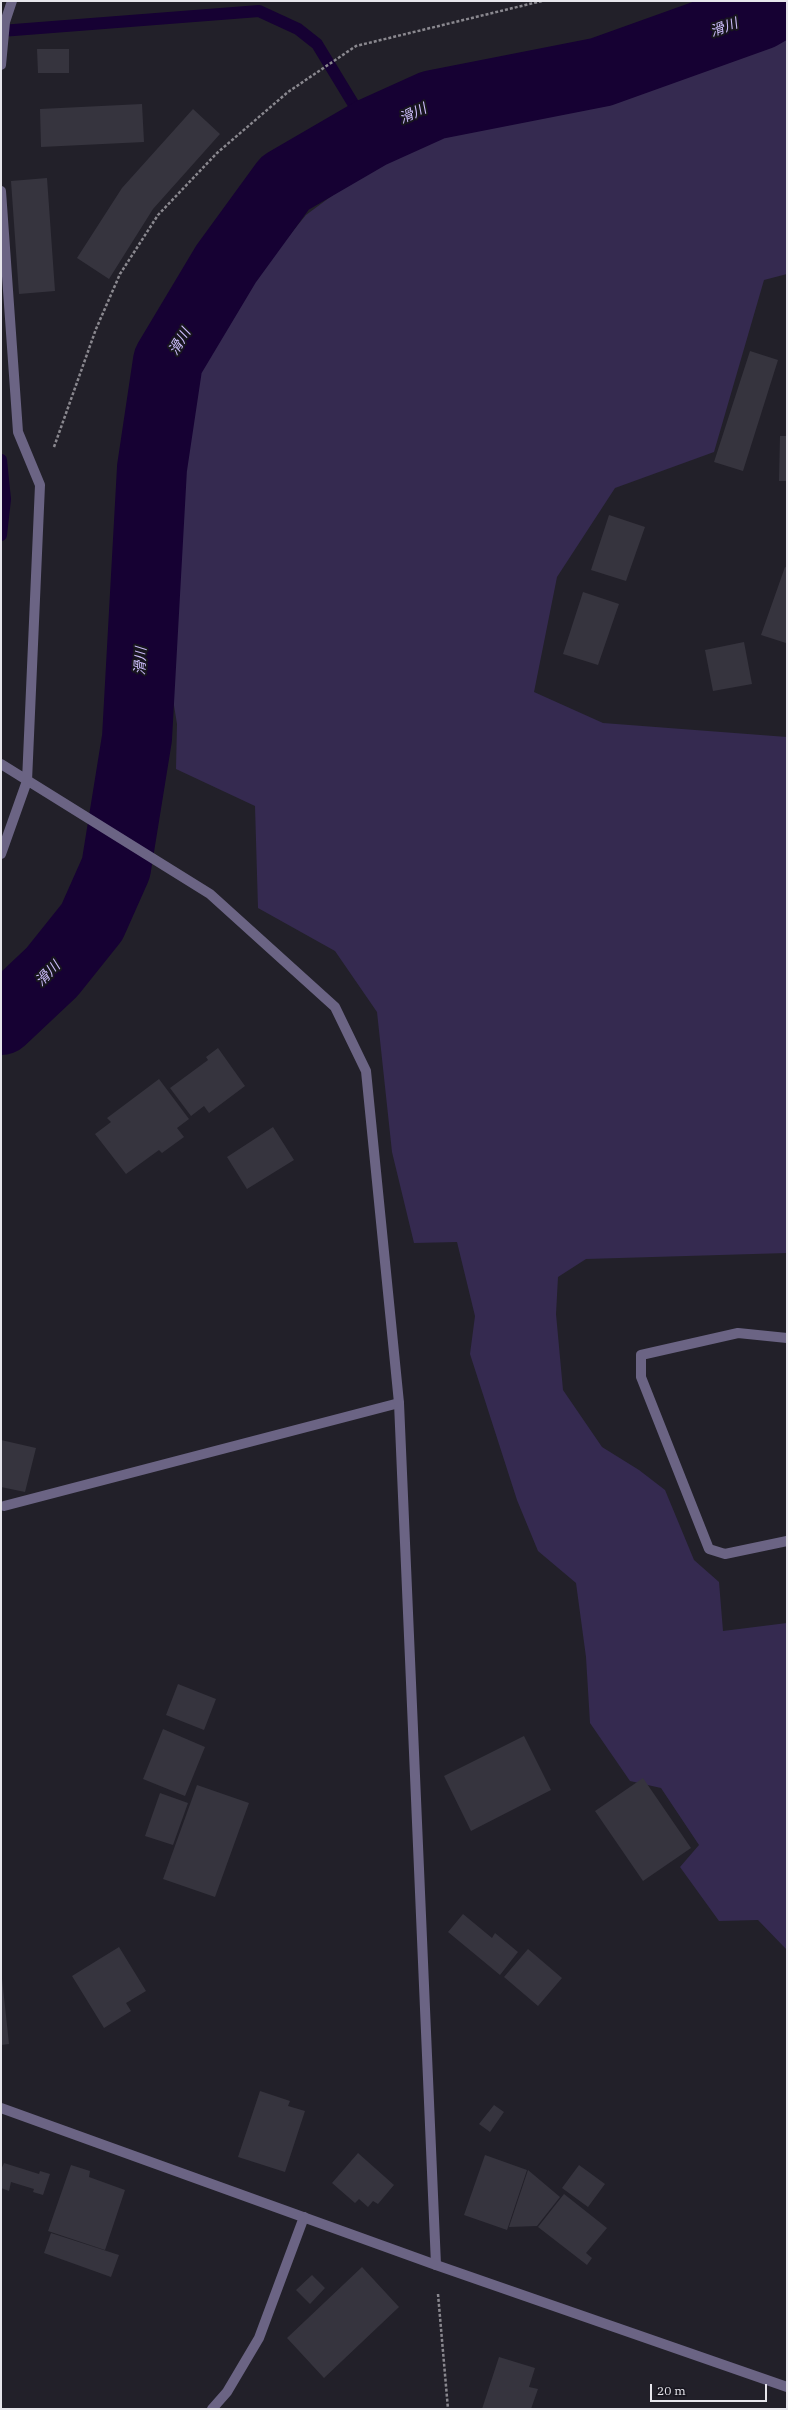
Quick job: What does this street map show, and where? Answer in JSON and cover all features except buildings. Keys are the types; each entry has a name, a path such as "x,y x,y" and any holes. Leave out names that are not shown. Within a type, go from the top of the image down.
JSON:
{"street":[{"path":"1,65 5,22 12,1"},
{"path":"1,191 18,432 40,485 27,781 1,854"},
{"path":"1,764 210,894 335,1007 366,1071 399,1403 436,2265"},
{"path":"787,1338 738,1332 641,1355 641,1377 709,1549 725,1554 787,1541"},
{"path":"4,1506 399,1403"},
{"path":"1,2108 436,2265 787,2387"},
{"path":"212,2409 227,2392 258,2338 304,2217"}],"path":[{"path":"40,485 96,329 120,274 158,215 217,153 288,92 356,46 542,1"},
{"path":"436,2265 448,2409"}],"shaded area":[{"path":"787,19 787,274 764,280 714,452 615,488 557,577 534,692 603,723 787,737 787,1253 586,1259 558,1277 556,1314 563,1390 602,1447 639,1470 665,1490 694,1560 719,1582 723,1631 787,1623 787,1950 758,1920 719,1921 680,1867 699,1845 661,1788 630,1781 590,1723 586,1657 576,1583 538,1551 517,1500 470,1354 475,1316 457,1242 414,1243 392,1152 377,1012 335,951 258,908 255,806 176,769 177,724 161,624 174,501 198,372 241,294 306,215 403,143 515,106 610,94 742,41"}],"waterway":[{"name":"滑川","path":"1,1020 52,972 92,922 116,868 137,738 152,468 168,361 226,264 285,183 371,133 433,105 601,72 760,15 784,1"},
{"path":"1,31 259,11 298,29 317,44 371,133"},
{"path":"1,460 5,499 1,535"}]}
